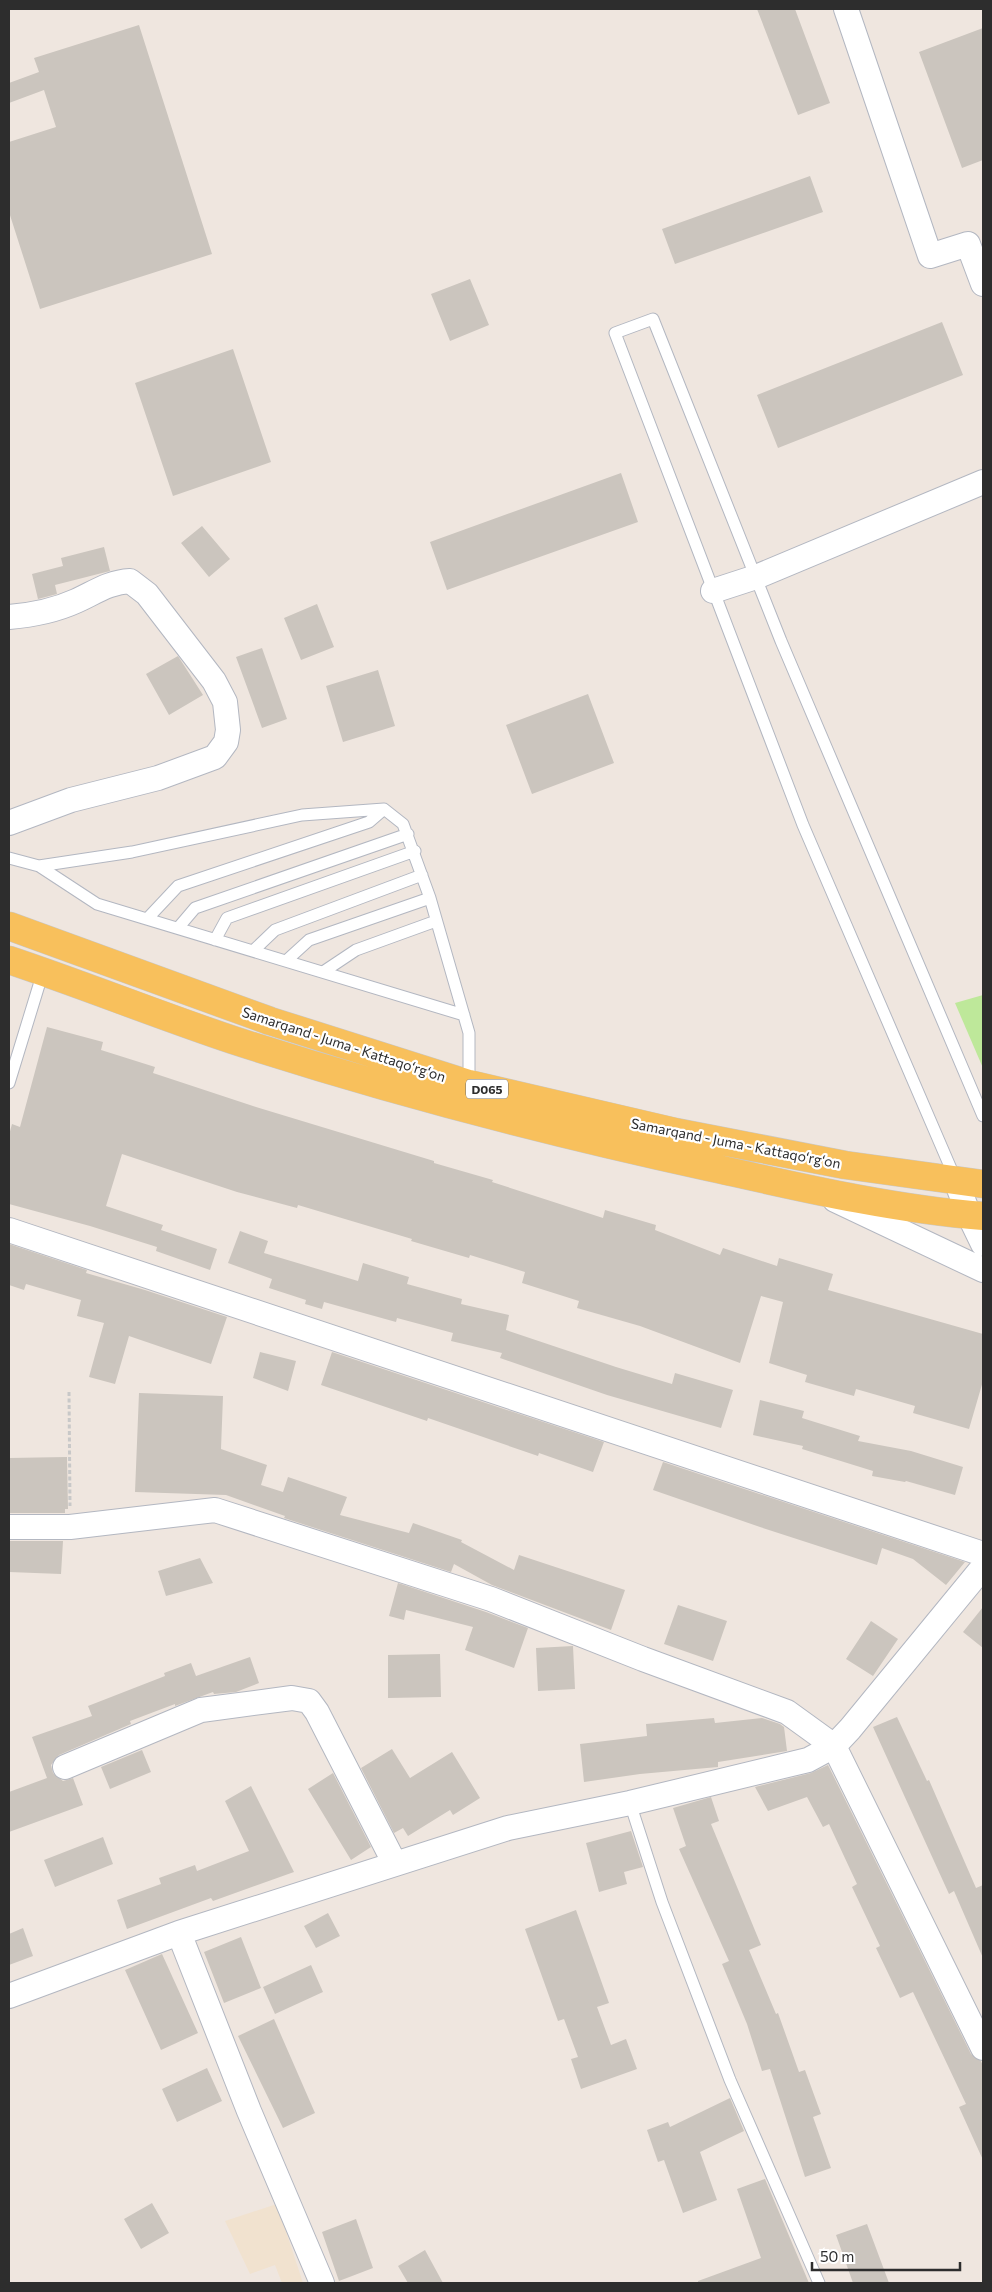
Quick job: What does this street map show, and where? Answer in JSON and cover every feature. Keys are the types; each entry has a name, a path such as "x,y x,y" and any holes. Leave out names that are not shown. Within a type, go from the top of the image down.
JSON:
{"main road":[{"name":"Samarqand - Juma - Kattaqo‘rg‘on","path":"9,926 270,1021 469,1084 675,1132 845,1165 983,1184"},
{"name":"Samarqand - Juma - Kattaqo‘rg‘on","path":"9,960 233,1040 460,1108 612,1147 815,1190 976,1216"}],"street":[{"path":"846,9 930,256 968,244 983,284"},
{"path":"713,591 756,577 983,482"},
{"path":"9,617 41,615 118,581 130,581 147,594 214,681 225,702 228,730 226,742 214,758 158,778 71,800 9,823"},
{"path":"956,1181 976,1216 983,1244"},
{"path":"815,1190 983,1270"},
{"path":"9,1230 983,1554"},
{"path":"9,1527 70,1527 215,1510 491,1599 643,1659 788,1712 834,1746 983,2048"},
{"path":"9,1996 179,1933 508,1828 630,1803 808,1760 834,1746 983,1567"},
{"path":"65,1768 201,1710 292,1698 309,1701 318,1712 395,1864"},
{"path":"179,1933 248,2111 322,2283"}],"lane":[{"path":"956,1181 803,825 615,332 653,319 756,577 983,1116"},
{"path":"148,919 178,886 369,822 384,810"},
{"path":"39,866 132,852 302,815 384,810 403,824 415,851 430,898 469,1033 469,1084"},
{"path":"178,928 195,908 408,834"},
{"path":"216,940 227,918 415,851"},
{"path":"9,858 39,866 97,904 464,1014"},
{"path":"253,951 275,930 422,875"},
{"path":"286,961 309,940 430,898"},
{"path":"323,972 356,950 436,921"},
{"path":"9,1083 43,972"},
{"path":"630,1803 662,1902 730,2080 819,2283"}],"path":[{"path":"68,1392 70,1527"}],"shaded area":[{"path":"277,2204 303,2283 282,2283 275,2265 250,2274 225,2221"}],"green space":[{"path":"983,995 983,1068 955,1003"}],"building":[{"path":"757,9 795,9 830,103 798,115"},
{"path":"139,25 212,254 40,309 9,212 9,142 56,127 44,90 9,103 9,83 39,72 34,58"},
{"path":"983,28 983,160 962,168 919,52"},
{"path":"810,176 823,212 675,264 662,229"},
{"path":"470,279 489,325 450,341 431,294"},
{"path":"942,322 963,375 778,448 757,395"},
{"path":"233,349 271,462 173,496 135,383"},
{"path":"621,473 638,522 447,590 430,542"},
{"path":"202,526 230,559 209,577 181,543"},
{"path":"104,547 110,571 55,585 57,594 38,599 32,574 63,566 61,558"},
{"path":"317,604 334,647 301,660 284,618"},
{"path":"262,648 287,719 262,728 236,657"},
{"path":"178,656 203,695 169,715 146,674"},
{"path":"378,670 395,726 343,742 326,686"},
{"path":"588,694 614,763 532,794 506,725"},
{"path":"47,1027 103,1042 101,1050 155,1067 153,1073 256,1107 434,1161 434,1163 493,1180 492,1182 603,1218 605,1210 656,1225 655,1230 720,1255 723,1248 777,1266 779,1258 833,1274 828,1290 983,1334 983,1381 969,1429 913,1413 915,1406 856,1389 854,1396 805,1382 807,1375 769,1363 783,1302 761,1296 740,1363 640,1326 577,1308 579,1301 522,1283 525,1272 470,1255 469,1258 411,1241 412,1239 298,1205 297,1208 237,1192 122,1154 106,1206 163,1225 161,1230 217,1249 210,1270 156,1251 157,1247 9,1204 9,1135 12,1124 20,1127"},
{"path":"240,1231 268,1241 264,1253 358,1281 363,1263 409,1277 407,1284 462,1299 461,1304 509,1315 506,1330 616,1367 672,1384 675,1373 733,1390 721,1428 607,1395 500,1358 502,1353 451,1341 453,1333 397,1318 396,1322 324,1302 322,1309 305,1304 306,1300 269,1288 272,1279 228,1263"},
{"path":"9,1244 87,1270 86,1273 227,1317 211,1364 129,1336 115,1384 89,1377 104,1323 77,1316 81,1300 26,1284 24,1290 9,1285"},
{"path":"260,1352 296,1361 288,1391 253,1378"},
{"path":"332,1352 604,1442 593,1472 539,1453 538,1456 428,1418 427,1421 321,1385"},
{"path":"139,1393 223,1396 221,1449 267,1465 261,1485 283,1492 288,1477 347,1497 340,1515 409,1533 413,1523 462,1540 461,1542 514,1570 519,1555 625,1590 611,1630 492,1585 454,1564 451,1572 284,1518 285,1516 226,1495 135,1492"},
{"path":"760,1400 804,1411 802,1418 860,1436 858,1441 911,1451 963,1467 955,1495 906,1481 872,1476 873,1471 802,1449 803,1446 753,1435"},
{"path":"67,1457 68,1509 65,1509 65,1513 9,1513 9,1458"},
{"path":"663,1462 965,1562 946,1585 913,1559 882,1548 877,1565 760,1527 653,1490"},
{"path":"9,1541 63,1541 61,1574 9,1572"},
{"path":"200,1558 213,1583 166,1596 158,1571"},
{"path":"398,1583 528,1628 514,1668 465,1650 473,1627 406,1610 404,1620 389,1616"},
{"path":"678,1605 727,1621 713,1661 664,1644"},
{"path":"983,1607 983,1648 963,1632"},
{"path":"871,1621 898,1639 873,1676 846,1659"},
{"path":"573,1646 575,1689 538,1691 536,1648"},
{"path":"440,1654 441,1697 388,1698 388,1655"},
{"path":"250,1657 259,1683 236,1692 214,1694 213,1692 175,1706 175,1704 130,1721 131,1724 59,1755 51,1765 53,1773 63,1781 73,1778 83,1805 9,1832 9,1792 47,1778 32,1737 92,1716 88,1706 165,1676 164,1673 191,1663 196,1676"},
{"path":"897,1717 927,1781 929,1780 976,1888 983,1885 983,1958 954,1891 949,1894 873,1727"},
{"path":"714,1718 715,1723 762,1718 780,1724 784,1727 787,1751 718,1762 718,1767 640,1774 584,1782 580,1744 647,1736 646,1724"},
{"path":"392,1749 410,1778 452,1752 480,1798 453,1815 450,1810 408,1836 403,1828 394,1833 361,1768"},
{"path":"142,1750 151,1772 110,1789 101,1767"},
{"path":"828,1765 971,2054 981,2061 983,2066 983,2160 959,2107 966,2104 913,1992 900,1998 876,1948 880,1946 852,1887 857,1884 829,1824 823,1827 807,1797 768,1811 755,1787 811,1773"},
{"path":"333,1773 371,1847 351,1860 308,1789"},
{"path":"251,1786 294,1872 213,1901 211,1898 127,1929 117,1900 161,1884 159,1878 195,1865 197,1871 249,1851 225,1801"},
{"path":"711,1797 719,1821 711,1824 761,1945 749,1950 776,2014 778,2013 799,2072 805,2070 821,2114 813,2117 831,2168 805,2177 770,2069 762,2071 747,2024 722,1964 729,1961 679,1849 686,1846 673,1808"},
{"path":"631,1831 643,1867 624,1872 627,1884 599,1892 586,1843"},
{"path":"103,1837 113,1864 55,1887 44,1860"},
{"path":"576,1910 609,2003 597,2007 611,2045 626,2039 637,2069 581,2089 571,2059 578,2057 564,2019 558,2021 525,1929"},
{"path":"328,1913 340,1936 316,1948 304,1926"},
{"path":"23,1928 33,1956 9,1965 9,1934"},
{"path":"241,1937 261,1988 224,2003 204,1952"},
{"path":"162,1954 198,2033 161,2050 125,1970"},
{"path":"311,1965 323,1992 275,2014 263,1987"},
{"path":"274,2019 315,2113 283,2128 238,2036"},
{"path":"207,2068 222,2101 177,2122 162,2089"},
{"path":"730,2098 744,2131 700,2152 717,2200 683,2213 664,2160 658,2162 647,2130 668,2122 670,2127"},
{"path":"765,2179 809,2283 698,2283 698,2281 761,2258 737,2189"},
{"path":"152,2203 169,2233 141,2249 124,2219"},
{"path":"356,2219 373,2268 339,2281 322,2232"},
{"path":"867,2224 889,2283 853,2283 836,2235"},
{"path":"425,2250 443,2283 408,2283 398,2266"}]}
